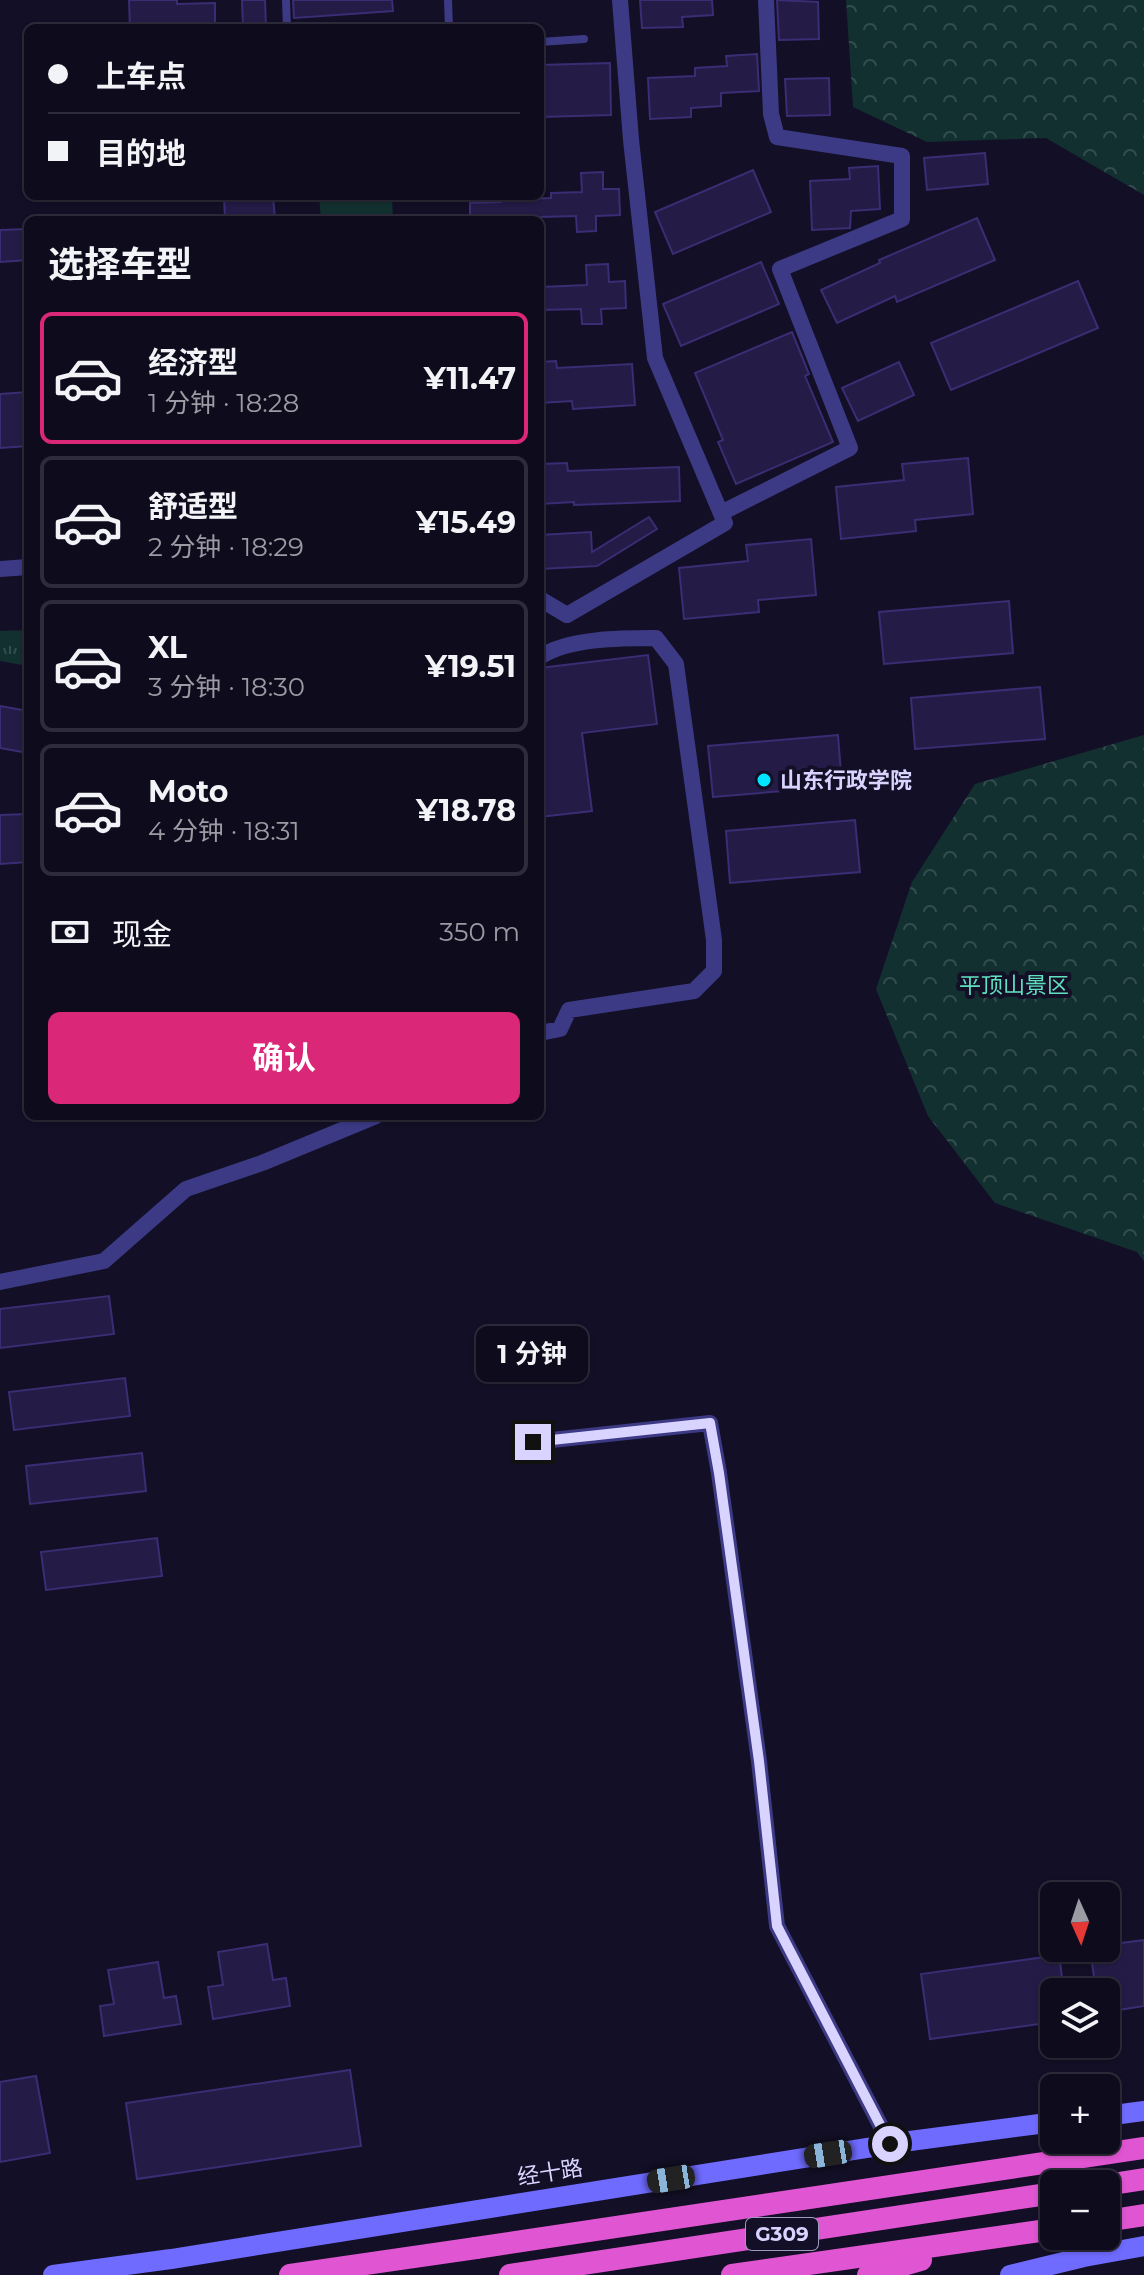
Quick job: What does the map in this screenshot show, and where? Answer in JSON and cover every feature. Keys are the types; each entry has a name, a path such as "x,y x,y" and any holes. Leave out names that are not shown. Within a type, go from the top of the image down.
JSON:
{"highway":[{"path":"290,2275 1144,2148"},
{"path":"1120,2183 1144,2179"},
{"name":"G309","path":"510,2275 1040,2195"},
{"path":"1120,2219 1144,2215"},
{"name":"G309","path":"732,2275 1040,2231"},
{"path":"868,2275 1008,2236"}],"main road":[{"path":"1120,2114 1144,2111"},
{"name":"经十路","path":"53,2275 890,2144 1040,2124"},
{"path":"1010,2275 1144,2246"}],"street":[{"path":"544,601 567,615 725,523 655,358 631,140 620,0"},
{"path":"721,513 850,448 780,269 902,219 902,156 777,137 771,114 766,0"},
{"path":"0,569 24,567"},
{"path":"544,654 551,649 615,638 656,638 676,664 714,940 714,971 694,991 569,1010 560,1029 544,1032"},
{"path":"0,1282 104,1261 186,1189 262,1163 366,1120"},
{"path":"533,1442 710,1423 757,1746 777,1926 890,2144"}],"lane":[{"path":"286,0 287,24"},
{"path":"448,0 449,24"},
{"path":"544,42 584,39"}],"green space":[{"path":"846,0 1144,0 1144,195 1046,138 927,142 853,107"},
{"path":"319,200 392,200 393,216 321,216"},
{"path":"24,630 24,665 0,661 0,631"},
{"name":"平顶山景区","path":"1144,735 1144,1261 1137,1252 995,1203 928,1116 876,989 912,882 975,784"}],"building":[{"path":"129,0 215,3 215,24 130,24"},
{"path":"242,0 265,0 266,24 243,24"},
{"path":"293,0 392,0 393,11 294,18"},
{"path":"640,0 712,0 713,15 682,17 683,27 642,28"},
{"path":"777,0 818,2 819,39 779,40"},
{"path":"757,54 759,91 721,93 721,106 691,108 691,117 650,119 648,78 695,76 695,68 727,66 726,56"},
{"path":"610,63 611,115 544,117 544,65"},
{"path":"829,78 830,115 787,116 785,79"},
{"path":"985,153 988,184 927,190 924,158"},
{"path":"878,166 880,209 851,211 850,228 812,230 810,181 850,179 849,168"},
{"path":"753,170 771,212 673,254 655,212"},
{"path":"603,172 603,189 619,189 620,215 596,216 596,231 577,232 576,216 470,216 470,203 544,200 551,198 551,193 582,192 581,173"},
{"path":"224,200 273,200 275,216 225,216"},
{"path":"977,218 995,260 897,302 895,296 837,323 821,290 880,263 879,260"},
{"path":"24,229 24,260 0,262 0,230"},
{"path":"761,262 779,304 681,346 663,304"},
{"path":"608,264 609,282 625,281 626,308 601,309 602,324 582,324 581,309 544,310 544,287 587,285 586,265"},
{"path":"1078,281 1098,328 951,390 931,343"},
{"path":"792,332 809,374 805,376 833,442 736,484 718,442 723,440 695,373"},
{"path":"556,361 557,368 632,364 635,405 573,409 572,401 544,403 544,362"},
{"path":"899,362 914,395 858,421 842,388"},
{"path":"24,392 24,446 0,448 0,394"},
{"path":"968,458 973,514 915,520 916,531 841,539 836,487 904,480 902,464"},
{"path":"567,463 568,471 679,467 680,501 544,504 544,464"},
{"path":"649,517 657,529 597,566 544,569 544,535 591,532 592,552"},
{"path":"811,539 816,595 758,600 759,612 684,619 679,568 748,561 746,545"},
{"path":"1009,601 1013,653 884,664 879,612"},
{"path":"648,655 657,724 582,733 592,811 544,817 544,668"},
{"path":"1040,687 1045,739 915,749 911,698"},
{"path":"0,706 24,710 24,752 0,748"},
{"path":"838,735 842,786 713,797 708,746"},
{"path":"24,814 24,862 0,864 0,815"},
{"path":"855,820 860,872 730,883 726,831"},
{"path":"109,1296 114,1334 0,1348 0,1309"},
{"path":"125,1378 130,1416 14,1430 9,1392"},
{"path":"142,1453 146,1491 30,1504 26,1466"},
{"path":"157,1538 162,1576 46,1590 41,1552"},
{"path":"1144,1940 1144,2006 1120,2010 1120,1978 1094,1978 1092,1962 1120,1962 1120,1943"},
{"path":"267,1944 273,1980 286,1978 290,2006 213,2019 208,1987 223,1985 218,1952"},
{"path":"1040,1958 1040,1962 1060,1962 1062,1978 1040,1978 1040,2024 930,2039 921,1974"},
{"path":"158,1962 164,1998 176,1996 181,2024 104,2036 100,2006 114,2004 108,1970"},
{"path":"350,2070 361,2146 137,2179 126,2103"},
{"path":"36,2076 50,2153 0,2162 0,2082"}],"place":[{"name":"山东行政学院","path":"764,780"}],"route":[{"path":"533,1442 710,1423 759,1761 777,1926 890,2144"}]}
